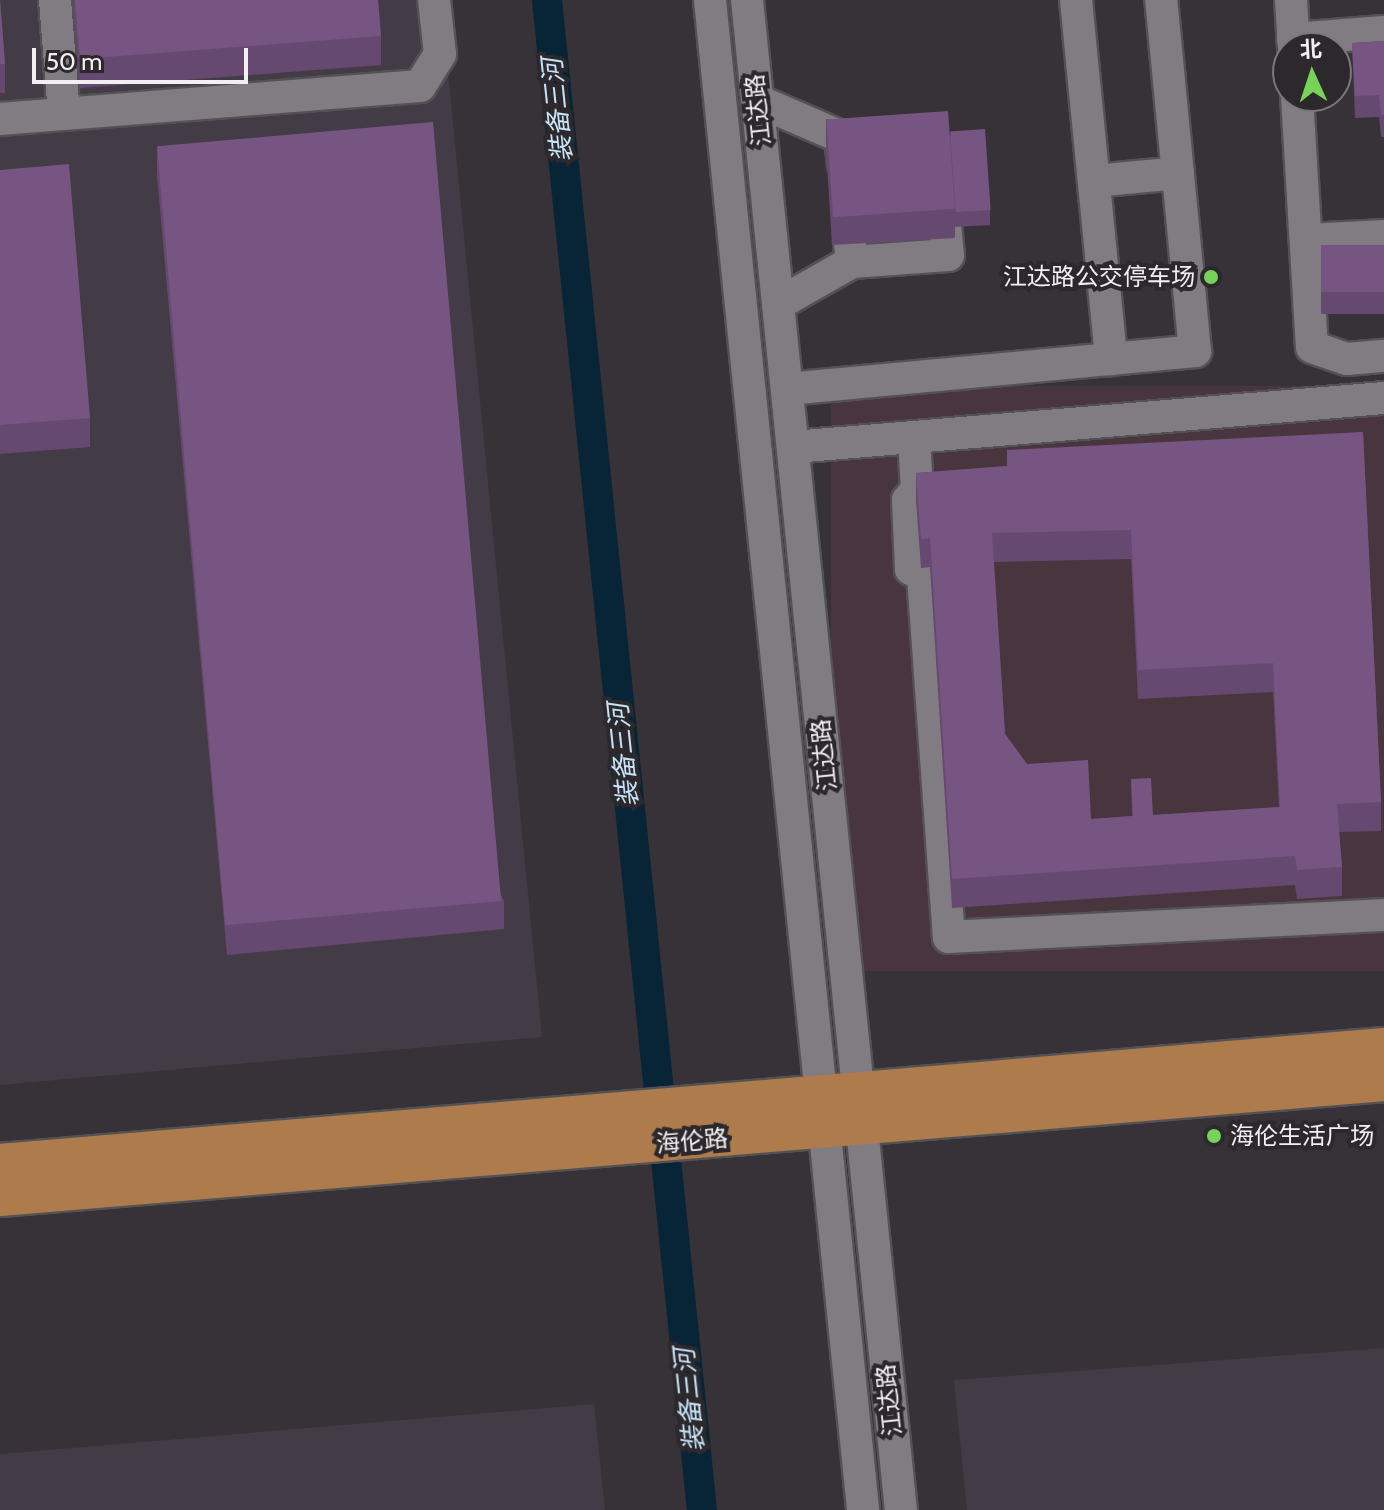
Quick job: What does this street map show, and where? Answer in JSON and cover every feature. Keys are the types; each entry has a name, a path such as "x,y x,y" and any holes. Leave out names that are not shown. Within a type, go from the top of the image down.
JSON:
{"main road":[{"name":"海伦路","path":"0,1164 696,1123 842,1110 1384,1048"},
{"name":"海伦路","path":"842,1110 1384,1081"},
{"name":"海伦路","path":"0,1196 615,1129"}],"street":[{"path":"55,0 64,114"},
{"path":"0,119 420,86 440,54 434,0"},
{"name":"江达路","path":"710,0 842,1110 901,1510"},
{"name":"江达路","path":"747,0 793,447 842,1110 863,1510"},
{"path":"1076,0 1111,359"},
{"path":"787,389 1195,351 1161,0"},
{"path":"1291,0 1293,32"},
{"path":"1352,36 1384,32"},
{"path":"758,101 841,137 871,135 875,182"},
{"path":"1298,112 1312,347 1347,359 1384,356"},
{"path":"841,137 847,207 870,250"},
{"path":"778,304 870,250 920,257 927,170"},
{"path":"1094,181 1178,173"},
{"path":"1306,240 1384,236"},
{"path":"793,447 1384,398"},
{"path":"914,438 917,490 908,500 911,569 923,576 949,937 1384,915"}],"shaded area":[{"path":"0,0 441,0 542,1037 0,1085"},
{"path":"831,386 1384,386 1384,971 831,971"},
{"path":"1384,1348 1384,1510 967,1510 954,1380"},
{"path":"594,1404 605,1510 0,1510 0,1454"}],"building":[{"path":"0,0 5,64 0,64"},
{"path":"75,0 378,0 381,36 80,59"},
{"path":"1384,41 1384,115 1381,115 1379,95 1355,96 1352,43"},
{"path":"948,111 955,209 833,217 826,120"},
{"path":"433,122 501,901 225,925 157,146"},
{"path":"985,129 991,210 956,212 950,131"},
{"path":"69,164 90,418 0,425 0,170"},
{"path":"1321,245 1384,245 1384,292 1321,292"},
{"path":"1363,432 1381,802 1337,804 1342,867 1297,870 1295,856 952,879 930,538 921,539 916,473 1007,466 1007,450","holes":["1131,530 1138,670 1273,663 1280,807 1153,815 1151,778 1131,779 1133,816 1091,819 1088,760 1027,764 1005,734 992,533"]}],"waterway":[{"name":"装备三河","path":"547,0 702,1510"}],"place":[{"name":"江达路公交停车场","path":"1211,277"},
{"name":"海伦生活广场","path":"1214,1136"}]}
